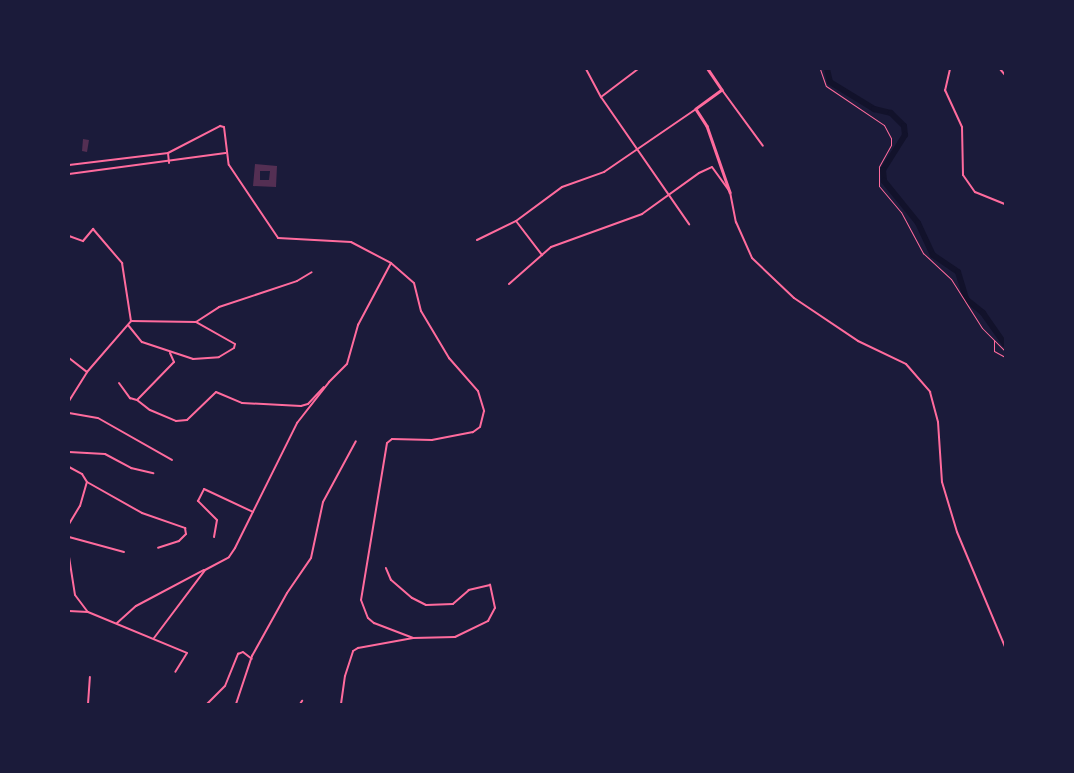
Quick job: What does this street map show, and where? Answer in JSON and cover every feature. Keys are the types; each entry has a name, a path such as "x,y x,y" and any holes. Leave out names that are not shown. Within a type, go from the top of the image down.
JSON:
{"street":[{"path":"586,69 601,97 689,224"},
{"path":"601,97 638,69"},
{"path":"708,69 763,146"},
{"path":"950,69 945,90 962,127 963,175 975,192 1005,204"},
{"path":"1000,69 1005,75"},
{"path":"477,240 516,221 553,192 599,175 722,90"},
{"path":"696,109 707,126 730,192 736,222 752,258 794,298 856,340 906,364 930,392 938,422 939,469 957,532 1005,647"},
{"path":"69,165 168,153 220,126 227,130 226,153 234,174 278,238 344,240 391,263 417,288 421,311 450,358 478,392 484,411 480,427 473,432 432,440 392,439 387,443 361,600 368,618 374,623 413,638"},
{"path":"168,153 169,163"},
{"path":"69,174 169,163 226,153"},
{"path":"509,284 542,255 558,244 596,233 642,214 668,194 712,167 730,192"},
{"path":"516,221 542,255"},
{"path":"69,236 83,241 93,229 122,263 131,321 87,372 69,401"},
{"path":"119,383 130,398 137,400 165,418 187,420 216,392 242,403 301,406 308,404 347,364 358,325 391,263"},
{"path":"196,322 219,307 297,281 312,272"},
{"path":"128,325 142,342 170,353 210,359 232,351 235,344 196,322 131,321"},
{"path":"137,400 174,362 170,353"},
{"path":"69,358 87,372"},
{"path":"117,623 136,606 229,557 297,423 329,382"},
{"path":"69,413 98,418 172,460"},
{"path":"236,704 252,659 287,593 311,558 322,502 356,441"},
{"path":"69,452 105,454 131,468 153,472"},
{"path":"69,466 82,474 88,482 142,513 185,528 186,534 179,541 158,548"},
{"path":"69,524 80,506 88,482"},
{"path":"214,538 217,520 198,500 204,489 253,512"},
{"path":"69,537 124,552"},
{"path":"69,557 75,595 88,612"},
{"path":"341,704 353,651 364,646 413,638 455,637 488,621 495,608 490,585 470,590 453,604 426,604 412,598 391,580 386,568"},
{"path":"154,638 205,570"},
{"path":"69,611 88,612 187,652 175,672"},
{"path":"207,704 225,686 238,654 243,652 252,659"},
{"path":"88,704 90,677"}],"path":[{"path":"820,69 826,86 879,120 888,131 891,145 879,167 879,186 901,212 923,253 954,283 965,304 1005,351"},
{"path":"994,339 994,351 1005,357"}],"building":[{"path":"83,139 89,140 87,152 82,151"},
{"path":"255,164 277,166 276,187 253,186","holes":["260,171 270,171 269,180 260,180"]}],"waterway":[{"path":"827,69 830,82 874,109 891,113 904,126 905,135 883,170 884,181 918,223 933,255 958,272 966,299 983,313 1005,344"}]}
